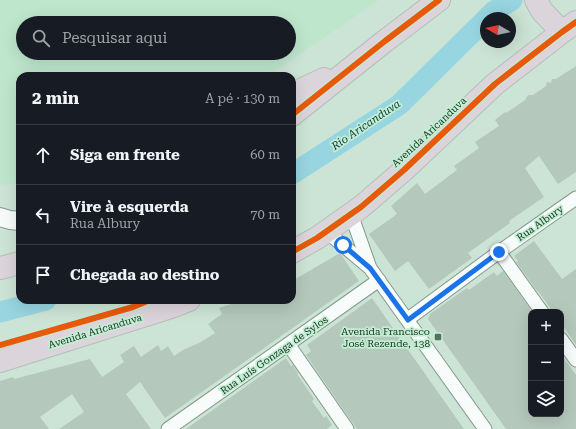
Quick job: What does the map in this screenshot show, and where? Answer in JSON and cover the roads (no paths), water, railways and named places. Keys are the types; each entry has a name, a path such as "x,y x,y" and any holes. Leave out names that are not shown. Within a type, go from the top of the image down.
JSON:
{"highway":[{"path":"296,112 439,0"},
{"path":"539,5 569,27"},
{"name":"Avenida Aricanduva","path":"296,250 327,232 361,207 404,170 495,84 569,27"},
{"path":"296,92 331,76 348,71"},
{"path":"0,268 16,264"},
{"path":"0,345 140,304"},
{"name":"Avenida Aricanduva","path":"0,361 180,304"}],"street":[{"name":"Rua Albury","path":"408,320 499,252 576,198"},
{"path":"351,214 370,268"},
{"path":"327,232 370,268 485,429"},
{"path":"499,252 540,309"},
{"name":"Rua Luís Gonzaga de Sylos","path":"168,429 379,280"},
{"path":"564,343 576,360"},
{"path":"288,344 347,429"}],"waterway":[{"name":"Rio Aricanduva","path":"493,12 512,0"},
{"name":"Rio Aricanduva","path":"296,171 399,105 480,25"},
{"name":"Rio Aricanduva","path":"0,312 31,304"}],"place":[{"name":"Avenida Francisco José Rezende, 138","path":"438,337"}]}
